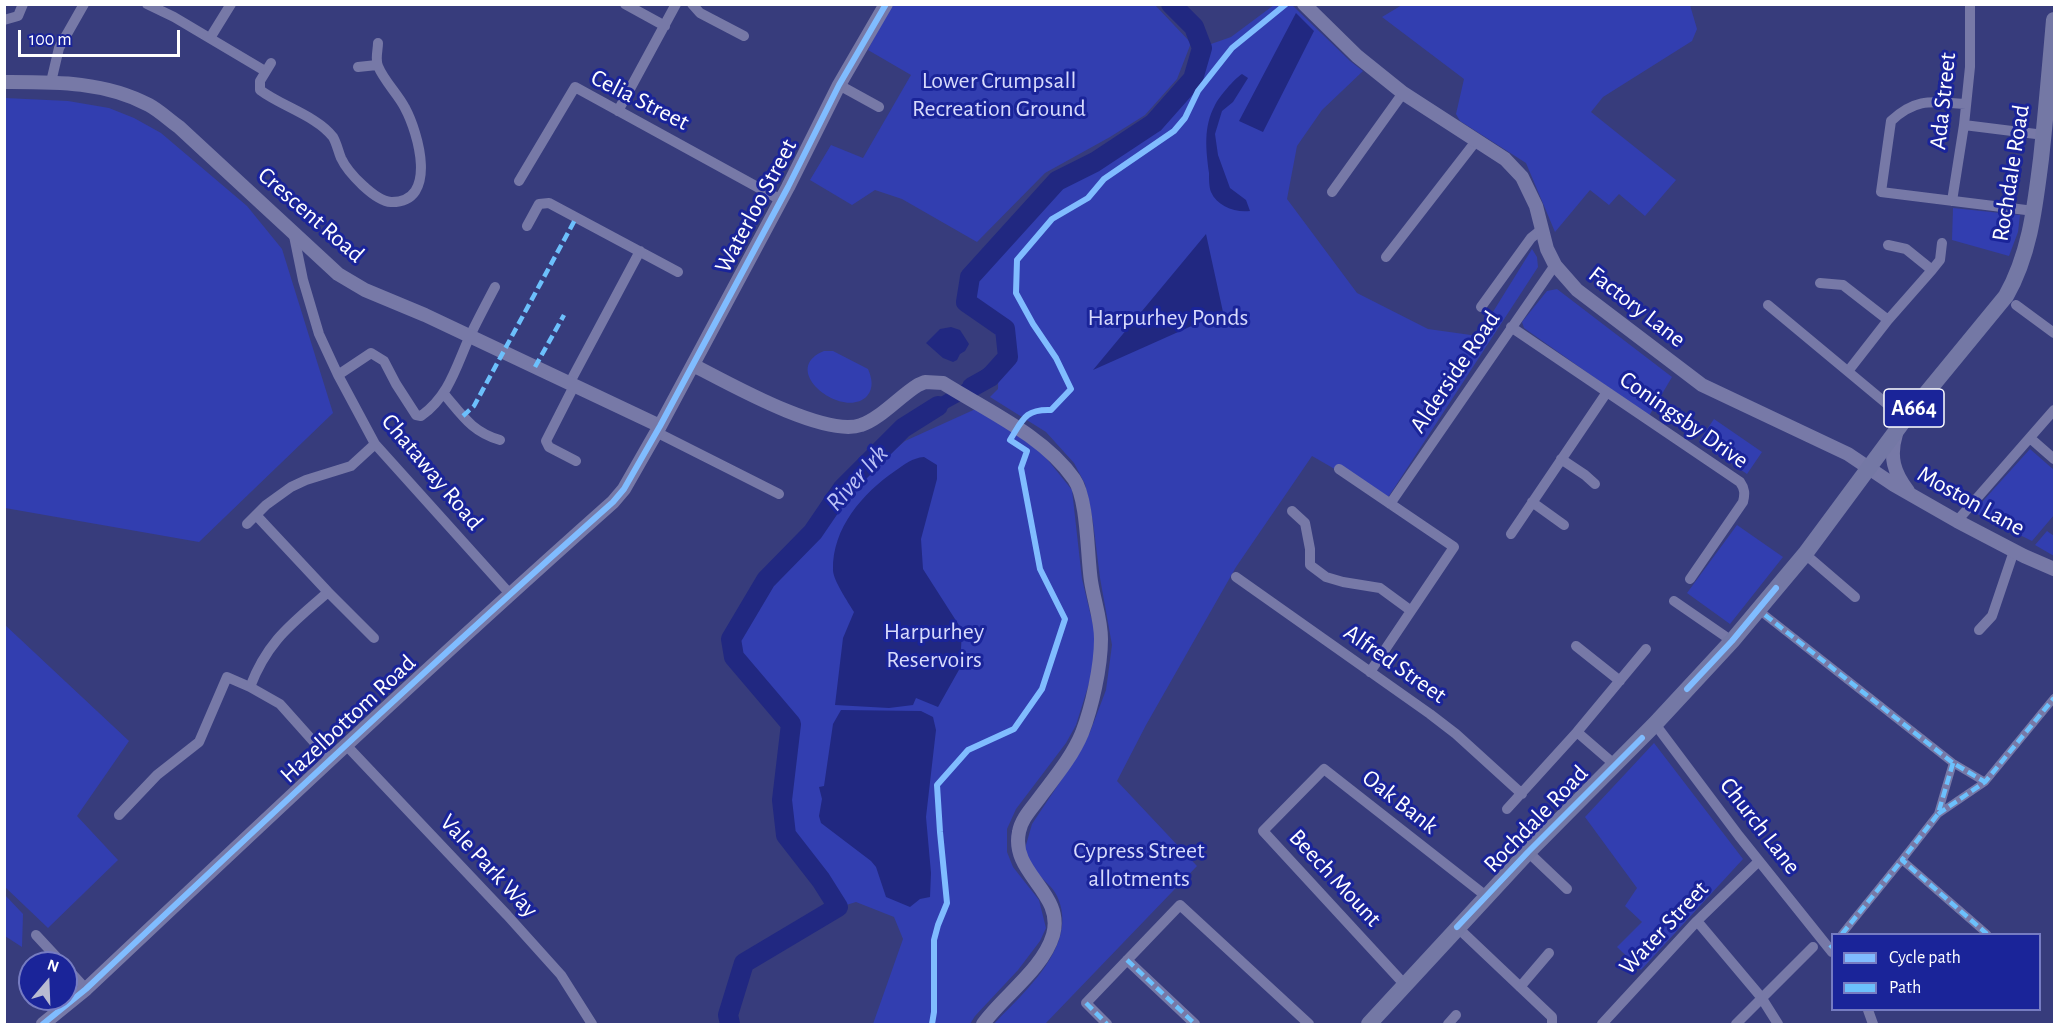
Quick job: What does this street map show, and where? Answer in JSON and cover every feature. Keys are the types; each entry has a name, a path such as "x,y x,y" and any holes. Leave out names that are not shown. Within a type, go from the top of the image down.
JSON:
{"main road":[{"name":"Rochdale Road","path":"1368,1024 1486,896 1655,724 1732,641 1805,554 1903,421 2006,296 2014,281 2030,236 2044,135 2055,20"}],"street":[{"path":"4,20 18,16 22,4"},
{"path":"51,82 59,48 84,4"},
{"path":"147,4 268,67 259,85 260,90 316,123 333,138 341,158 372,194 393,202 404,200 418,187 422,178 421,165 414,131 406,110 377,65 378,43"},
{"path":"210,38 231,4"},
{"path":"625,4 665,26"},
{"path":"618,111 676,4"},
{"path":"692,4 700,13 744,36"},
{"name":"Waterloo Street","path":"658,429 781,200 838,86 886,4"},
{"name":"Factory Lane","path":"1304,4 1357,56 1403,93 1505,159 1522,177 1536,206 1541,230 1555,265 1576,290 1702,384 1842,452 1868,468"},
{"name":"Ada Street","path":"1952,201 1970,67 1970,4"},
{"path":"358,67 377,65"},
{"path":"564,81 575,87"},
{"name":"Crescent Road","path":"4,82 51,82 100,87 152,106 179,127 338,274 365,290 470,336 658,429"},
{"path":"838,86 879,107"},
{"name":"Celia Street","path":"519,181 575,87 781,200"},
{"path":"1332,192 1403,93"},
{"path":"1966,104 1930,101 1905,108 1891,121 1881,192 2034,211"},
{"path":"1964,125 2044,135"},
{"path":"1386,257 1476,141"},
{"path":"526,226 539,204 549,203 678,272"},
{"path":"1481,307 1531,238 1541,230"},
{"name":"Chataway Road","path":"293,231 303,280 319,334 375,444 510,594"},
{"path":"1849,370 1888,320 1940,260 1942,243"},
{"path":"1888,245 1906,249 1932,270"},
{"path":"576,461 549,447 546,441 571,385 640,252"},
{"name":"Alderside Road","path":"1390,504 1555,265"},
{"path":"1820,283 1844,285 1888,320"},
{"path":"338,375 372,353 384,361 416,415 421,416 431,409 444,394 495,287"},
{"path":"2016,304 2055,333"},
{"path":"1768,305 1849,370 1903,421 1893,446 1893,463 1898,477 1912,496"},
{"name":"Coningsby Drive","path":"1511,327 1740,482 1744,492 1743,502 1690,579"},
{"path":"693,365 765,402 830,426 845,428 866,423 918,385 925,382 943,382 1051,453 1081,489 1091,582 1101,640 1095,686 1082,733 1066,762 1024,818 1017,845 1021,861 1049,898 1054,915 1053,935 1042,957 983,1024"},
{"path":"1511,534 1606,392"},
{"path":"444,394 473,428 500,440"},
{"path":"1957,521 2055,410"},
{"path":"658,429 779,494"},
{"name":"Hazelbottom Road","path":"43,1024 86,989 346,745 613,502 629,481 658,429"},
{"path":"2030,438 2055,459"},
{"path":"247,524 266,505 291,487 351,466 375,444"},
{"path":"1561,459 1595,484"},
{"name":"Moston Lane","path":"1868,468 1957,521 2055,570"},
{"path":"1339,469 1454,547 1370,672"},
{"path":"1532,502 1564,525"},
{"path":"1292,511 1305,523 1310,549 1310,565 1326,577 1380,588 1410,610"},
{"path":"256,515 374,638"},
{"path":"1979,630 1992,616 2014,551"},
{"path":"1805,554 1855,597"},
{"name":"Alfred Street","path":"1236,577 1456,734 1522,794"},
{"path":"250,687 273,642 328,592"},
{"path":"1674,601 1732,641"},
{"path":"1765,615 1953,764 1985,782"},
{"path":"1576,646 1620,681"},
{"path":"1507,809 1577,732 1646,649"},
{"path":"119,815 157,775 199,742 227,677 280,704 330,760"},
{"path":"1843,933 1938,814 1985,782 2055,698"},
{"name":"Church Lane","path":"1655,724 1759,861 1831,948"},
{"path":"1577,732 1614,764"},
{"name":"Vale Park Way","path":"346,745 561,975 592,1024"},
{"path":"1938,814 1953,764"},
{"name":"Oak Bank","path":"1292,800 1324,769 1486,896"},
{"name":"Beech Mount","path":"1292,800 1263,831 1405,985"},
{"path":"1528,852 1567,889"},
{"path":"1902,860 1986,933"},
{"name":"Water Street","path":"1602,1024 1697,921 1759,861"},
{"path":"1107,1024 1086,1003 1180,905 1309,1024"},
{"path":"1697,921 1761,997 1778,1024"},
{"path":"1457,927 1552,1017 1552,1024"},
{"path":"36,935 51,951"},
{"path":"1736,1024 1813,947"},
{"path":"1520,987 1549,953"},
{"path":"1127,960 1195,1024"},
{"path":"78,980 86,989"},
{"path":"1448,1024 1456,1015"}],"green space":[{"name":"Lower Crumpsall Recreation Ground","path":"890,5 1155,5 1191,43 1177,79 1145,115 1045,173 977,242 902,199 875,190 852,205 810,180 831,145 863,158 911,75 868,50"},
{"name":"Harpurhey Ponds","path":"1274,5 1292,5 1363,71 1322,110 1297,146 1287,199 1357,293 1428,329 1478,336 1532,249 1537,257 1538,267 1387,499 1312,456 1236,567 1146,725 1117,781 1197,866 1045,1024 994,1024 1045,966 1055,950 1061,932 1062,914 1057,896 1034,870 1024,852 1032,824 1078,755 1090,732 1106,690 1112,645 1085,484 1074,463 1046,432 990,397 998,389 999,340 975,304 977,281 1059,186 1100,165 1159,126 1198,82 1211,44 1231,37"},
{"path":"1402,5 1690,5 1697,29 1692,41 1603,97 1591,112 1676,180 1645,216 1619,194 1609,205 1590,190 1555,232 1526,163 1460,121 1456,114 1464,79 1382,17"},
{"path":"5,98 68,101 109,108 134,118 161,133 247,206 282,249 333,413 199,542 5,508"},
{"path":"1953,208 2020,215 2018,232 2009,256 1952,240"},
{"path":"1557,289 1672,377 1649,416 1524,328 1522,322 1547,291"},
{"path":"824,351 833,351 868,369 872,383 867,396 857,402 844,402 831,398 819,390 811,380 808,370 811,359"},
{"name":"Harpurhey Reservoirs","path":"980,407 1043,454 1072,490 1082,579 1096,637 1092,674 1076,725 1066,743 1016,809 1007,829 1007,852 1013,867 1039,900 1046,928 1040,941 1018,970 970,1024 873,1024 903,939 894,917 856,902 843,906 791,833 787,803 795,724 741,658 738,638 772,584 821,535 849,489 905,441"},
{"path":"1714,419 1762,452 1747,474 1699,441"},
{"path":"2030,449 2054,470 2054,515 2032,541 1973,512"},
{"path":"1737,525 1783,557 1730,624 1687,593"},
{"path":"2047,531 2054,536 2054,556 2035,545"},
{"path":"4,624 129,741 77,816 118,860 48,928 5,887"},
{"path":"1654,743 1743,859 1641,970 1617,947 1642,922 1625,906 1637,888 1585,817"},
{"path":"5,895 23,914 22,947 5,936"}],"shaded area":[{"path":"1296,13 1314,31 1263,132 1239,121"},
{"path":"1242,74 1248,78 1233,102 1222,111 1215,134 1218,155 1230,188 1246,200 1250,211 1233,210 1222,205 1214,197 1209,185 1206,147 1211,113 1227,88"},
{"path":"1206,234 1223,312 1093,370"},
{"path":"951,327 960,330 969,344 953,362 943,358 926,343 940,329"},
{"path":"986,367 996,378 981,390 921,423 911,414 968,381"},
{"path":"924,457 937,465 937,479 921,539 923,569 962,630 960,668 938,707 916,698 913,705 889,708 835,705 843,638 854,612 835,579 833,570 838,540 852,513 872,490 905,464"},
{"path":"841,710 921,711 933,717 936,730 926,817 931,873 930,897 920,899 910,907 886,897 876,867 871,861 821,823 819,816 822,799 819,787 824,786 833,724"}],"waterway":[{"name":"River Irk","path":"972,387 990,377 1008,357 1005,329 966,302 970,277 1057,181 1095,162 1154,123 1193,79 1202,48 1194,27 1171,4"},
{"name":"River Irk","path":"730,1024 728,1015 744,963 838,907 821,880 786,835 782,800 791,724 734,657 731,639 766,580 813,532 843,488 903,428 938,406"}],"marked path":[{"path":"463,416 474,406 576,218"},
{"path":"535,367 564,315"},
{"path":"1765,615 1953,763 1985,782"},
{"path":"1938,814 1985,782 2054,698"},
{"path":"1953,763 1938,814 1902,860 1986,933"},
{"path":"1843,933 1902,860"},
{"path":"1127,960 1195,1024"},
{"path":"1086,1003 1107,1024"}],"cycle path":[{"path":"43,1024 86,989 413,683 613,502 624,489 788,187 839,85 886,4"},
{"path":"932,1024 934,940 947,903 937,785 968,750 1014,729 1042,689 1065,619 1040,569 1021,468 1027,451 1010,440 1026,417 1035,411 1051,410 1071,389 1056,358 1016,293 1017,260 1052,219 1088,198 1104,179 1174,131 1185,118 1198,91 1232,48 1286,4"},
{"path":"1687,689 1732,641 1776,588"},
{"path":"1457,927 1642,738"}],"park label":[{"name":"Cypress Street allotments","path":"1139,865"}]}
